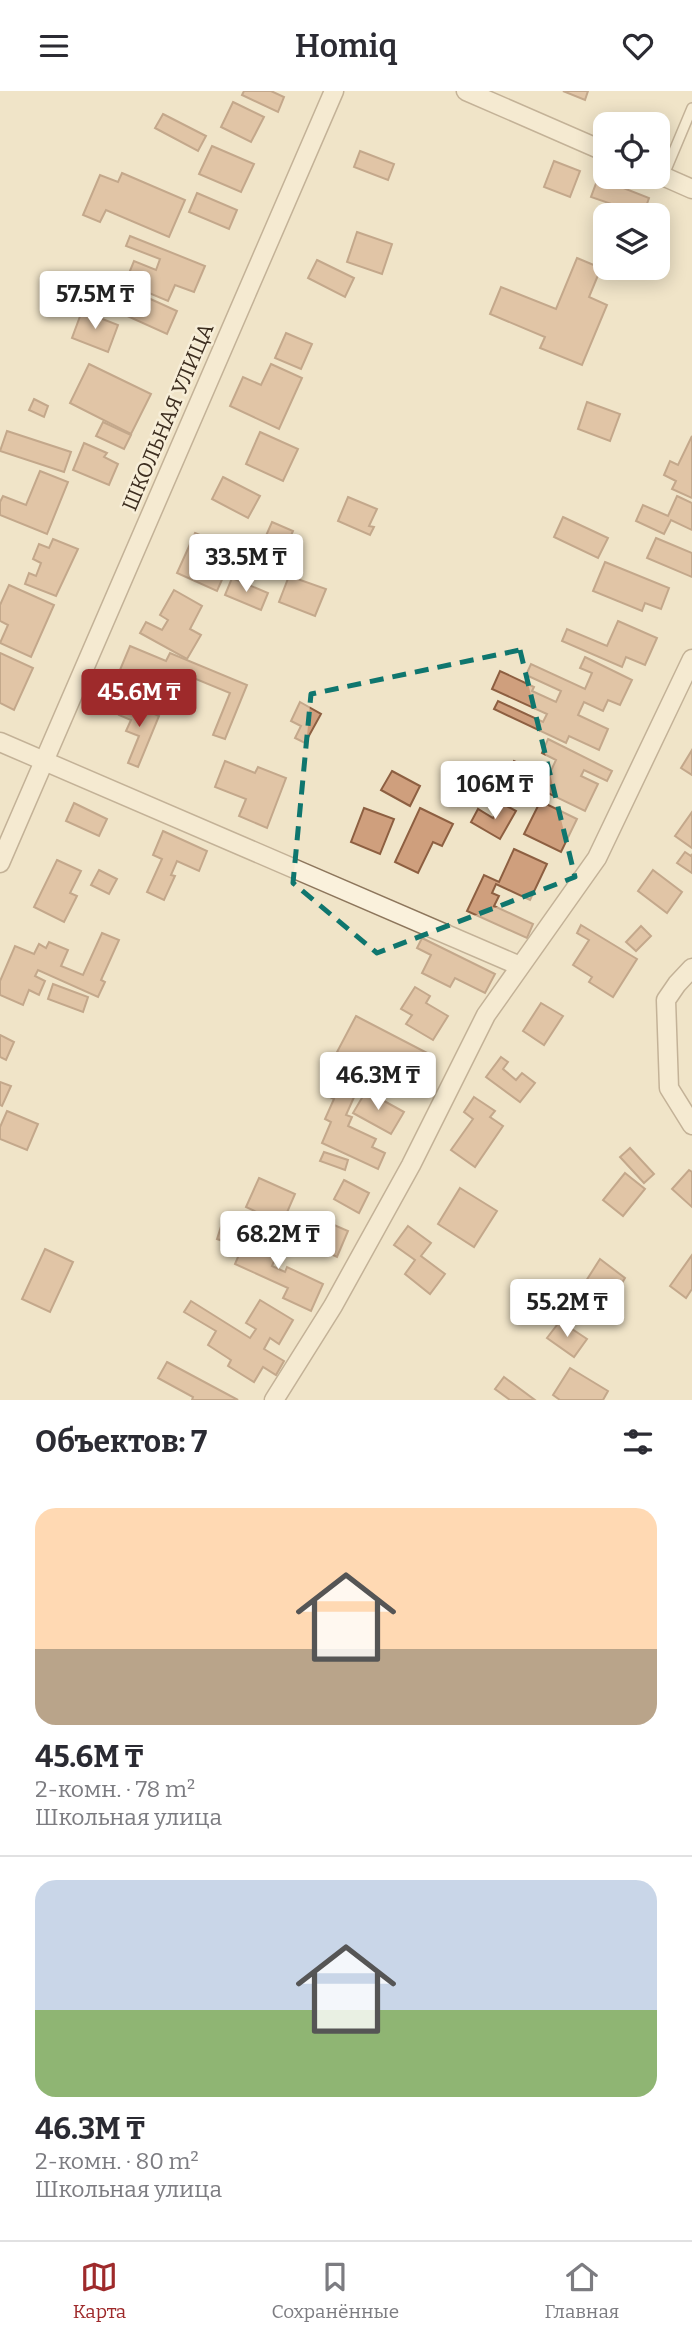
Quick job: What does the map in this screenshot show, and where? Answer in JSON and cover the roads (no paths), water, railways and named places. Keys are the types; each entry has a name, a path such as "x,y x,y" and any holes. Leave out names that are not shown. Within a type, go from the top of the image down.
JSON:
{"street":[{"name":"ШКОЛЬНАЯ УЛИЦА","path":"0,863 334,91"},
{"path":"466,91 593,146"},
{"path":"670,180 692,189"},
{"path":"274,1400 333,1306 405,1177 486,1015 597,858 692,659"},
{"path":"0,742 520,966"},
{"path":"692,968 666,1000 669,1088 692,1125"}],"lane":[{"path":"670,156 692,108"}]}
